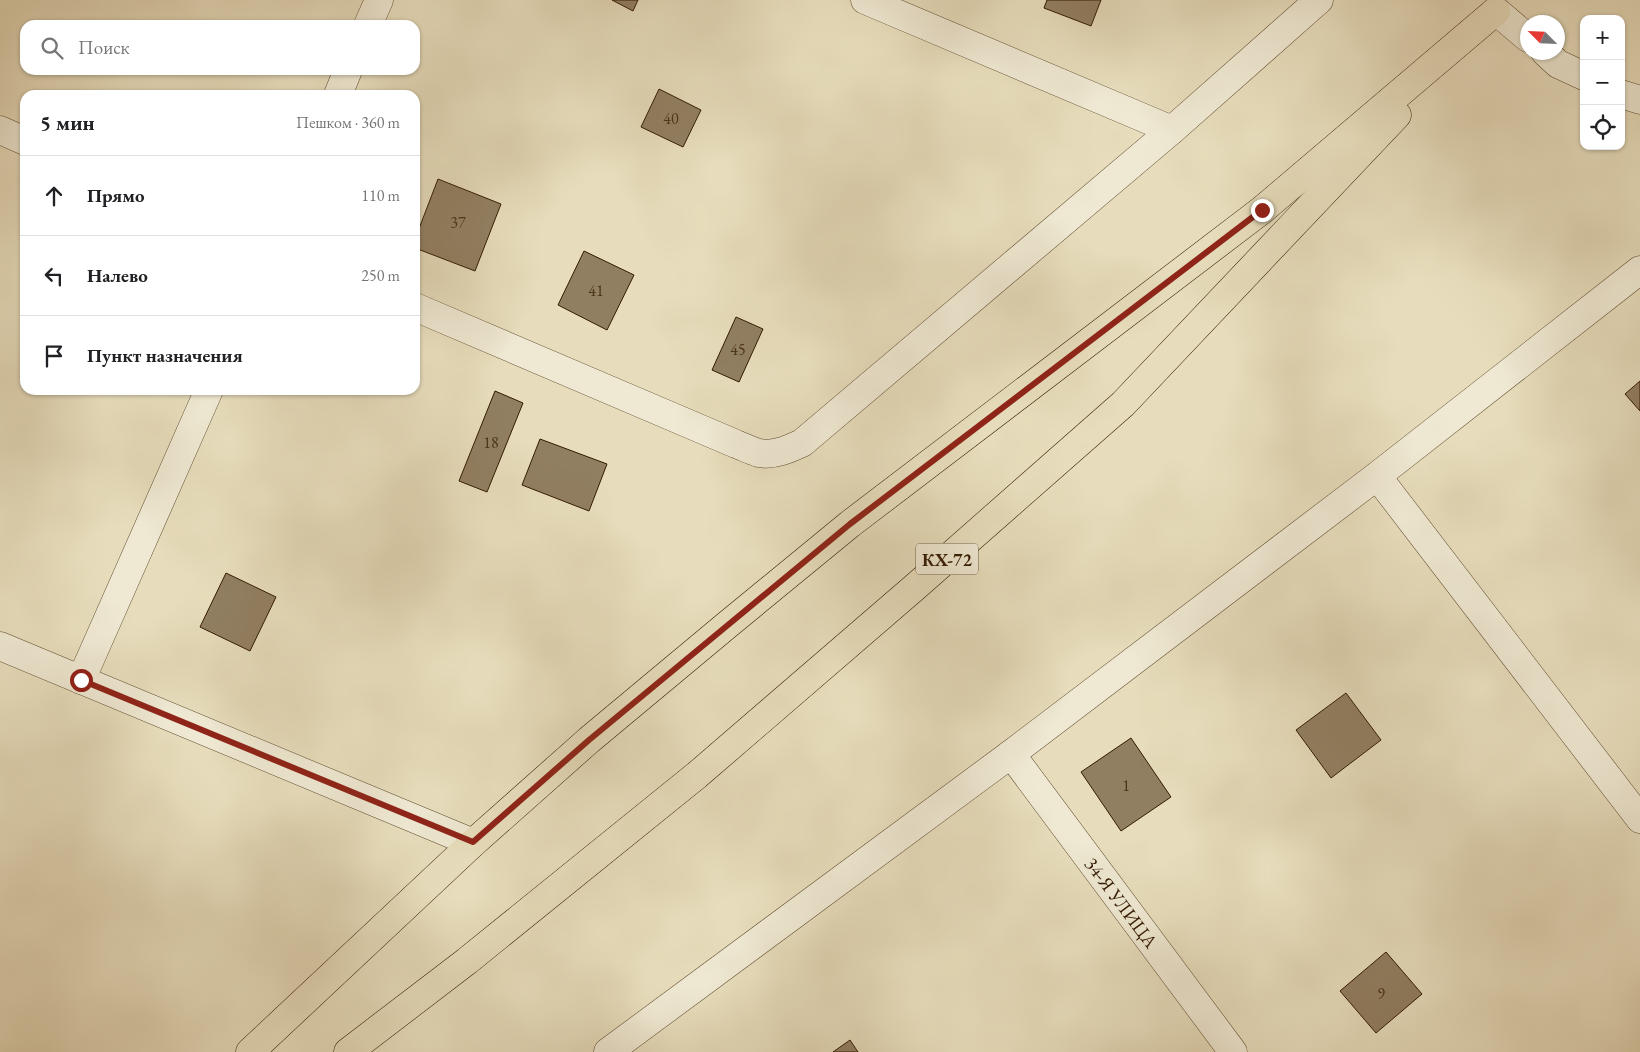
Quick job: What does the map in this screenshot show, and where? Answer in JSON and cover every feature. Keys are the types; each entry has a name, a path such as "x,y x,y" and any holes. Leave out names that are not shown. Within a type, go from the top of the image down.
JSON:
{"main road":[{"path":"250,1052 473,842 589,740 850,524 1262,210 1502,6"},
{"name":"КХ-72","path":"348,1052 467,961 697,775 1123,404 1502,6"}],"street":[{"path":"370,20 379,0"},
{"path":"864,0 1172,130"},
{"path":"420,309 744,447 760,453 786,450 802,443 1172,130 1319,0"},
{"path":"1502,6 1520,28"},
{"path":"1554,60 1580,74"},
{"path":"340,90 346,75"},
{"path":"1625,95 1640,100"},
{"path":"0,130 20,139"},
{"path":"613,1051 1011,754 1378,476 1640,270"},
{"path":"81,680 207,395"},
{"path":"1378,476 1640,819"},
{"path":"0,646 473,842"},
{"name":"34-Я УЛИЦА","path":"1011,754 1233,1052"}],"building":[{"path":"612,0 638,0 633,11"},
{"path":"1047,0 1101,0 1091,26 1044,8"},
{"path":"659,89 701,110 683,147 641,127"},
{"path":"438,179 501,204 475,271 420,250 420,226"},
{"path":"584,251 634,275 607,330 558,305"},
{"path":"736,317 763,329 739,382 712,370"},
{"path":"1640,381 1640,411 1625,394"},
{"path":"495,391 523,403 487,492 459,481"},
{"path":"540,439 607,464 589,511 522,485"},
{"path":"226,573 276,597 250,651 200,627"},
{"path":"1346,693 1381,740 1331,778 1296,730"},
{"path":"1131,738 1171,797 1121,831 1081,772"},
{"path":"1386,952 1422,994 1376,1033 1340,991"},
{"path":"850,1040 858,1052 833,1052"}],"route":[{"path":"81,680 473,842 589,740 850,524 1262,210"}]}
